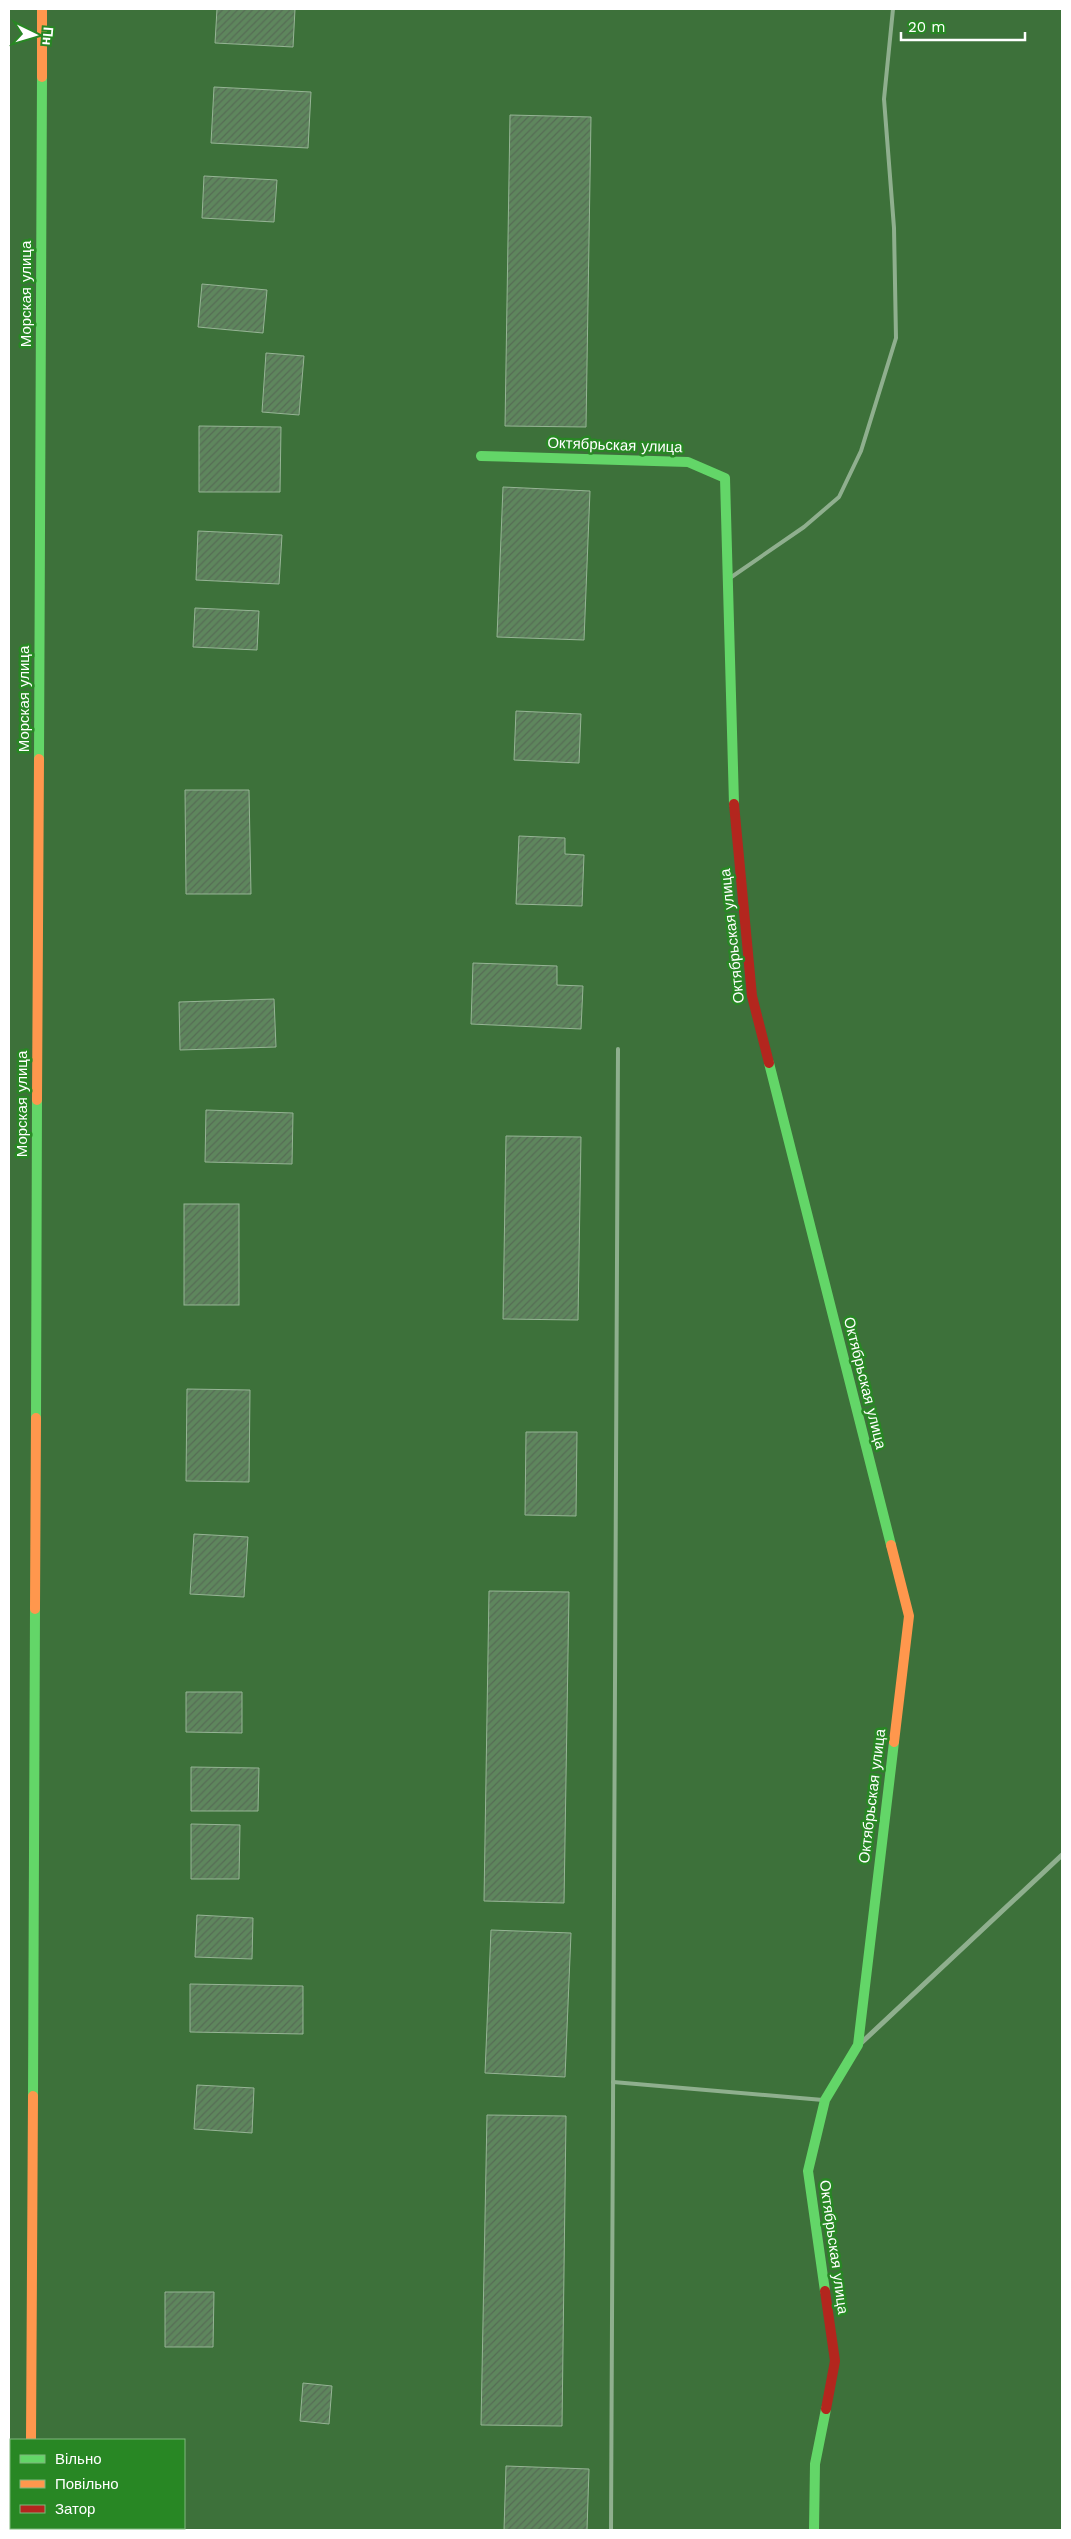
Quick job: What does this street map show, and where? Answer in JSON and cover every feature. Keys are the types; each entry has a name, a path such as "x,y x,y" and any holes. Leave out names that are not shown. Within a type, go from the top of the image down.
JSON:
{"main road":[{"name":"Морская улица","path":"31,2439 42,9"},
{"name":"Октябрьская улица","path":"481,456 688,462 725,478 734,812 752,996 909,1616 858,2045 825,2100 808,2171 835,2361 815,2464 814,2530"}],"street":[{"path":"858,2045 1062,1855"}],"lane":[{"path":"728,579 804,527 839,497 861,451 896,338 894,228 884,99 893,9"},
{"path":"611,2530 618,1049"},
{"path":"613,2082 825,2100"}],"building":[{"path":"217,9 295,9 293,47 215,43"},
{"path":"214,87 311,92 308,148 211,143"},
{"path":"510,115 591,117 586,427 505,426"},
{"path":"204,176 277,180 274,222 202,218"},
{"path":"202,284 267,290 263,333 198,327"},
{"path":"266,353 304,356 299,415 262,412"},
{"path":"199,426 281,427 280,492 199,492"},
{"path":"503,487 590,491 584,640 497,637"},
{"path":"198,531 282,535 279,584 196,580"},
{"path":"195,608 259,611 257,650 193,647"},
{"path":"516,711 581,714 579,763 514,760"},
{"path":"185,790 249,790 251,894 186,894"},
{"path":"519,836 565,838 565,854 584,855 582,906 516,904"},
{"path":"473,963 557,966 557,985 583,986 581,1029 471,1024"},
{"path":"274,999 276,1047 180,1050 179,1002"},
{"path":"206,1110 293,1113 292,1164 205,1162"},
{"path":"506,1136 581,1137 578,1320 503,1319"},
{"path":"184,1204 239,1204 239,1305 184,1305"},
{"path":"187,1389 250,1390 249,1482 186,1481"},
{"path":"526,1432 577,1432 576,1516 525,1515"},
{"path":"194,1534 248,1537 244,1597 190,1594"},
{"path":"489,1591 569,1592 564,1903 484,1901"},
{"path":"186,1692 242,1692 242,1733 186,1732"},
{"path":"191,1767 259,1768 258,1811 191,1811"},
{"path":"191,1824 240,1825 239,1879 191,1879"},
{"path":"197,1915 253,1918 252,1959 195,1957"},
{"path":"491,1930 571,1933 565,2077 485,2073"},
{"path":"190,1984 303,1986 303,2034 190,2032"},
{"path":"197,2085 254,2088 252,2133 194,2129"},
{"path":"487,2115 566,2116 562,2426 481,2425"},
{"path":"165,2292 214,2292 213,2347 165,2347"},
{"path":"303,2383 332,2386 329,2424 300,2421"},
{"path":"506,2466 589,2469 587,2530 504,2530"}],"traffic: fast":[{"path":"39,759 42,77"},
{"path":"481,456 688,462 725,478 734,804"},
{"path":"769,1063 891,1545"},
{"path":"36,1418 37,1100"},
{"path":"33,2096 35,1609"},
{"path":"825,2291 808,2171 825,2100 858,2045 894,1742"},
{"path":"814,2530 815,2464 826,2409"}],"traffic: slow":[{"path":"42,9 42,77"},
{"path":"37,1100 39,759"},
{"path":"35,1609 36,1418"},
{"path":"891,1545 909,1616 894,1742"},
{"path":"31,2439 33,2096"}],"traffic: jam":[{"path":"734,804 752,996 769,1063"},
{"path":"825,2291 835,2361 826,2409"}]}
